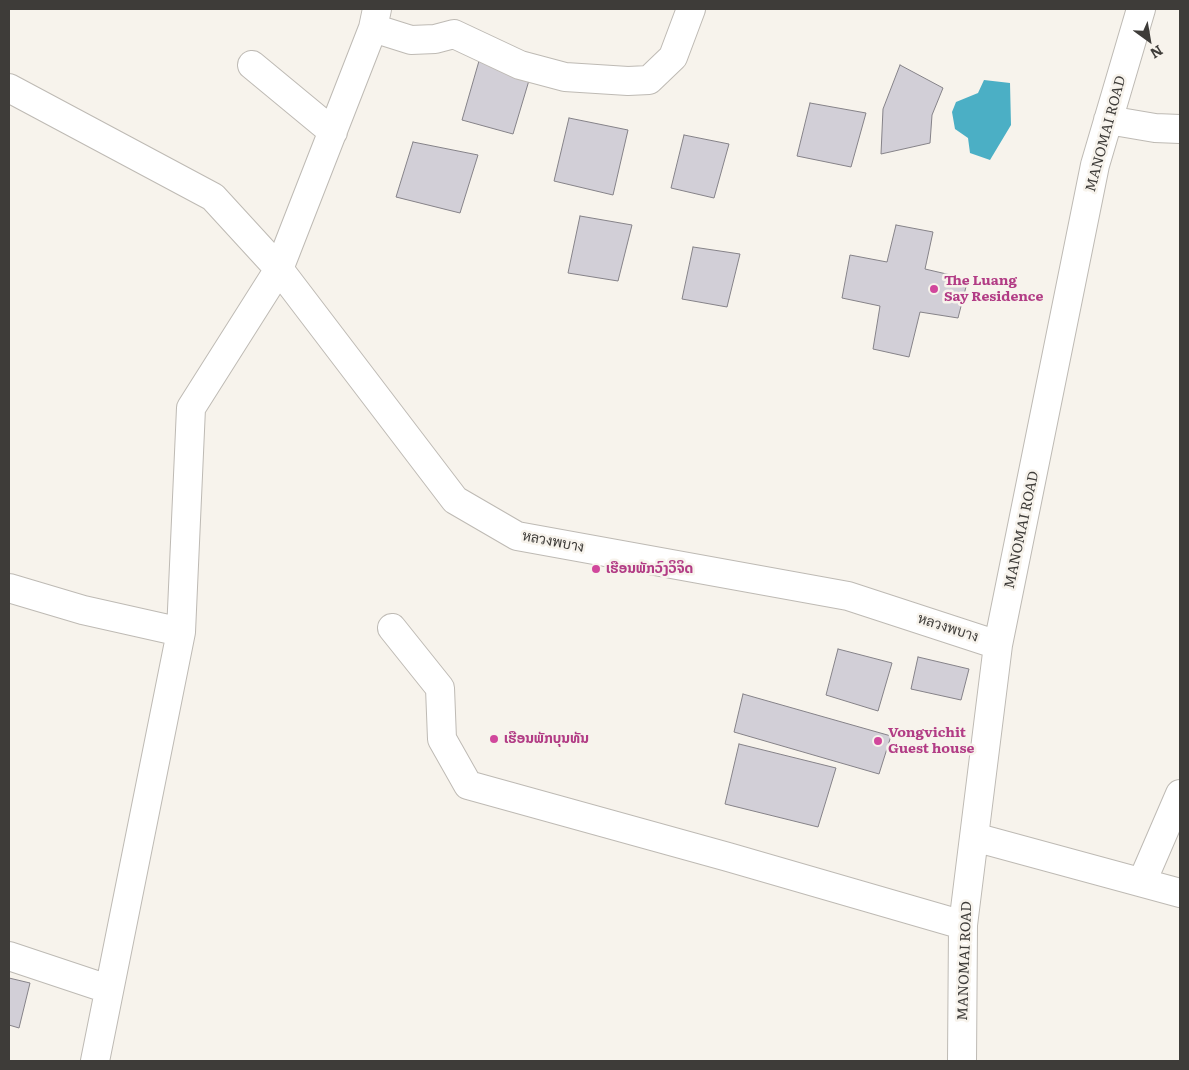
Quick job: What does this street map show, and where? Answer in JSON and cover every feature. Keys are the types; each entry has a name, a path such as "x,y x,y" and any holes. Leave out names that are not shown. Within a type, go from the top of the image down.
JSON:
{"street":[{"path":"95,1061 181,632 191,408 279,269 375,19 411,40 436,39 454,34 520,65 565,77 628,81 649,80 672,57 691,9"},
{"name":"MANOMAI ROAD","path":"962,1061 963,925 998,645 1095,166 1141,9"},
{"path":"252,65 333,132"},
{"name":"หลวงพบาง","path":"9,88 213,197 279,269 455,500 517,536 848,596 998,645"},
{"path":"1108,120 1155,128 1180,129"},
{"path":"9,588 83,610 181,632"},
{"path":"392,628 440,688 442,738 468,785 718,854 963,925"},
{"path":"1142,882 1180,794"},
{"path":"974,837 1180,893"},
{"path":"9,956 108,989"}],"water":[{"path":"984,80 1010,83 1011,125 990,160 970,153 968,138 955,129 952,112 956,102 978,93"}],"building":[{"path":"479,61 530,77 513,134 462,120"},
{"path":"900,65 943,88 932,115 930,143 881,154 883,109"},
{"path":"810,103 866,113 851,167 797,156"},
{"path":"569,118 628,130 613,195 554,181"},
{"path":"684,135 729,144 714,198 671,188"},
{"path":"413,142 478,155 460,213 396,197"},
{"path":"580,216 632,225 618,281 568,273"},
{"path":"896,225 933,232 925,269 968,279 958,318 920,312 909,357 873,349 880,306 842,298 850,255 887,262"},
{"path":"693,247 740,254 727,307 682,299"},
{"path":"838,649 892,663 878,711 826,695"},
{"path":"918,657 969,669 961,700 911,689"},
{"path":"743,694 891,736 879,774 734,732"},
{"path":"739,744 836,768 818,827 725,804"},
{"path":"9,978 30,983 19,1028 9,1025"}],"place":[{"name":"The Luang Say Residence","path":"934,289"},
{"name":"ເຮືອນພັກວົງວິຈິດ","path":"596,569"},
{"name":"ເຮືອນພັກບຸນທັນ","path":"494,739"},
{"name":"Vongvichit Guest house","path":"878,741"}]}
